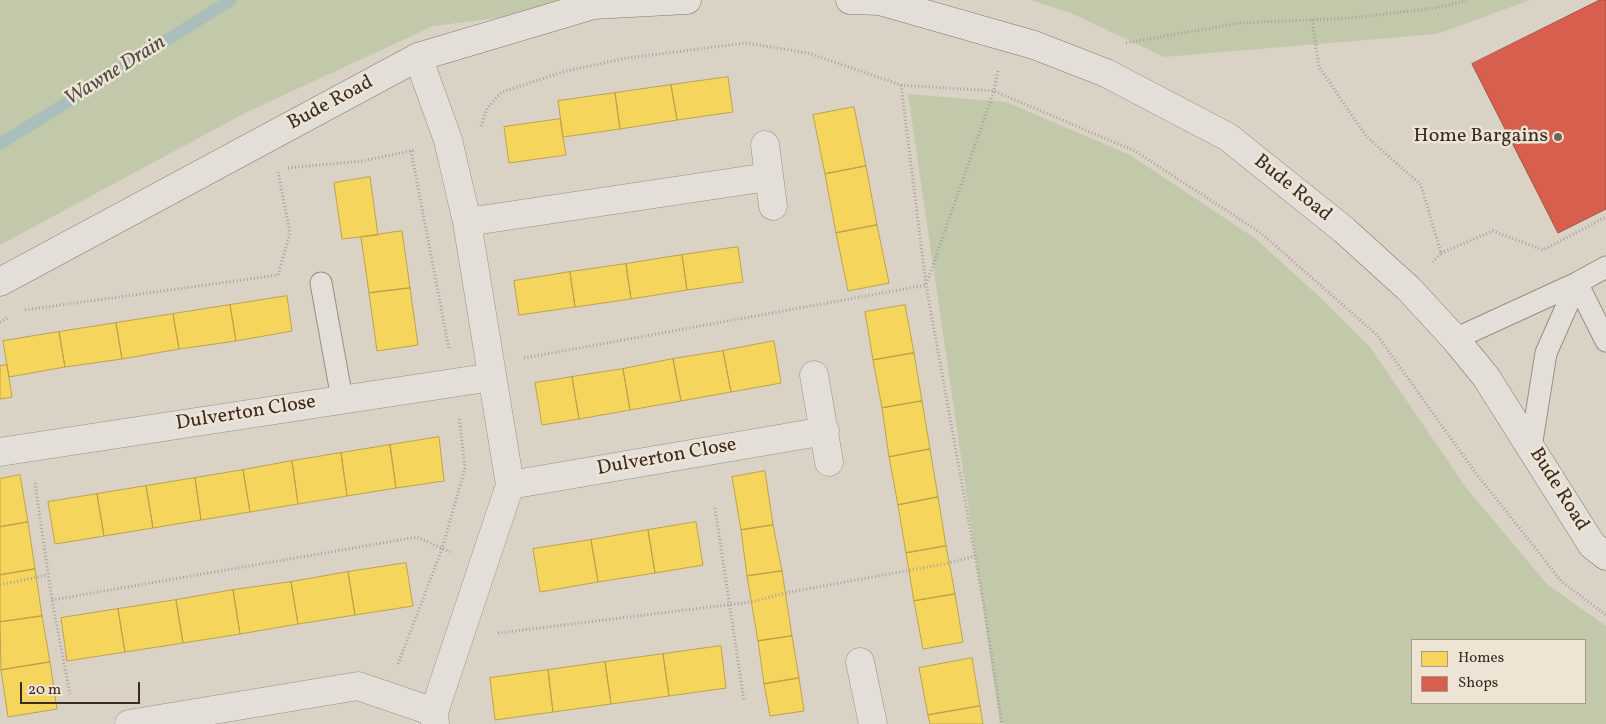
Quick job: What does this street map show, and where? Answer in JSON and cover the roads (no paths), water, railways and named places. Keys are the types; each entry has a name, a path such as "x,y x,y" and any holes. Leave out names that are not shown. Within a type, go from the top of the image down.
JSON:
{"street":[{"name":"Bude Road","path":"0,282 418,57 592,5 687,0"},
{"name":"Bude Road","path":"850,0 880,1 1004,38 1034,45 1106,73 1228,137 1344,230 1410,289 1455,339 1486,378 1592,545 1606,556"},
{"path":"129,724 358,686 386,696 435,718 482,567 510,485 467,222 448,140 418,57"},
{"path":"766,145 768,177 773,206"},
{"path":"467,222 768,177"},
{"name":"Dulverton Close","path":"0,452 454,382 491,370"},
{"path":"814,376 829,462"},
{"name":"Dulverton Close","path":"510,485 825,432"},
{"path":"860,662 873,724"}],"lane":[{"path":"1455,339 1577,283 1606,267"},
{"path":"321,283 342,400"},
{"path":"1577,283 1606,341"},
{"path":"1531,448 1546,353 1577,283"}],"waterway":[{"name":"Wawne Drain","path":"0,144 231,0"}],"place":[{"name":"Home Bargains","path":"1558,137"}]}
